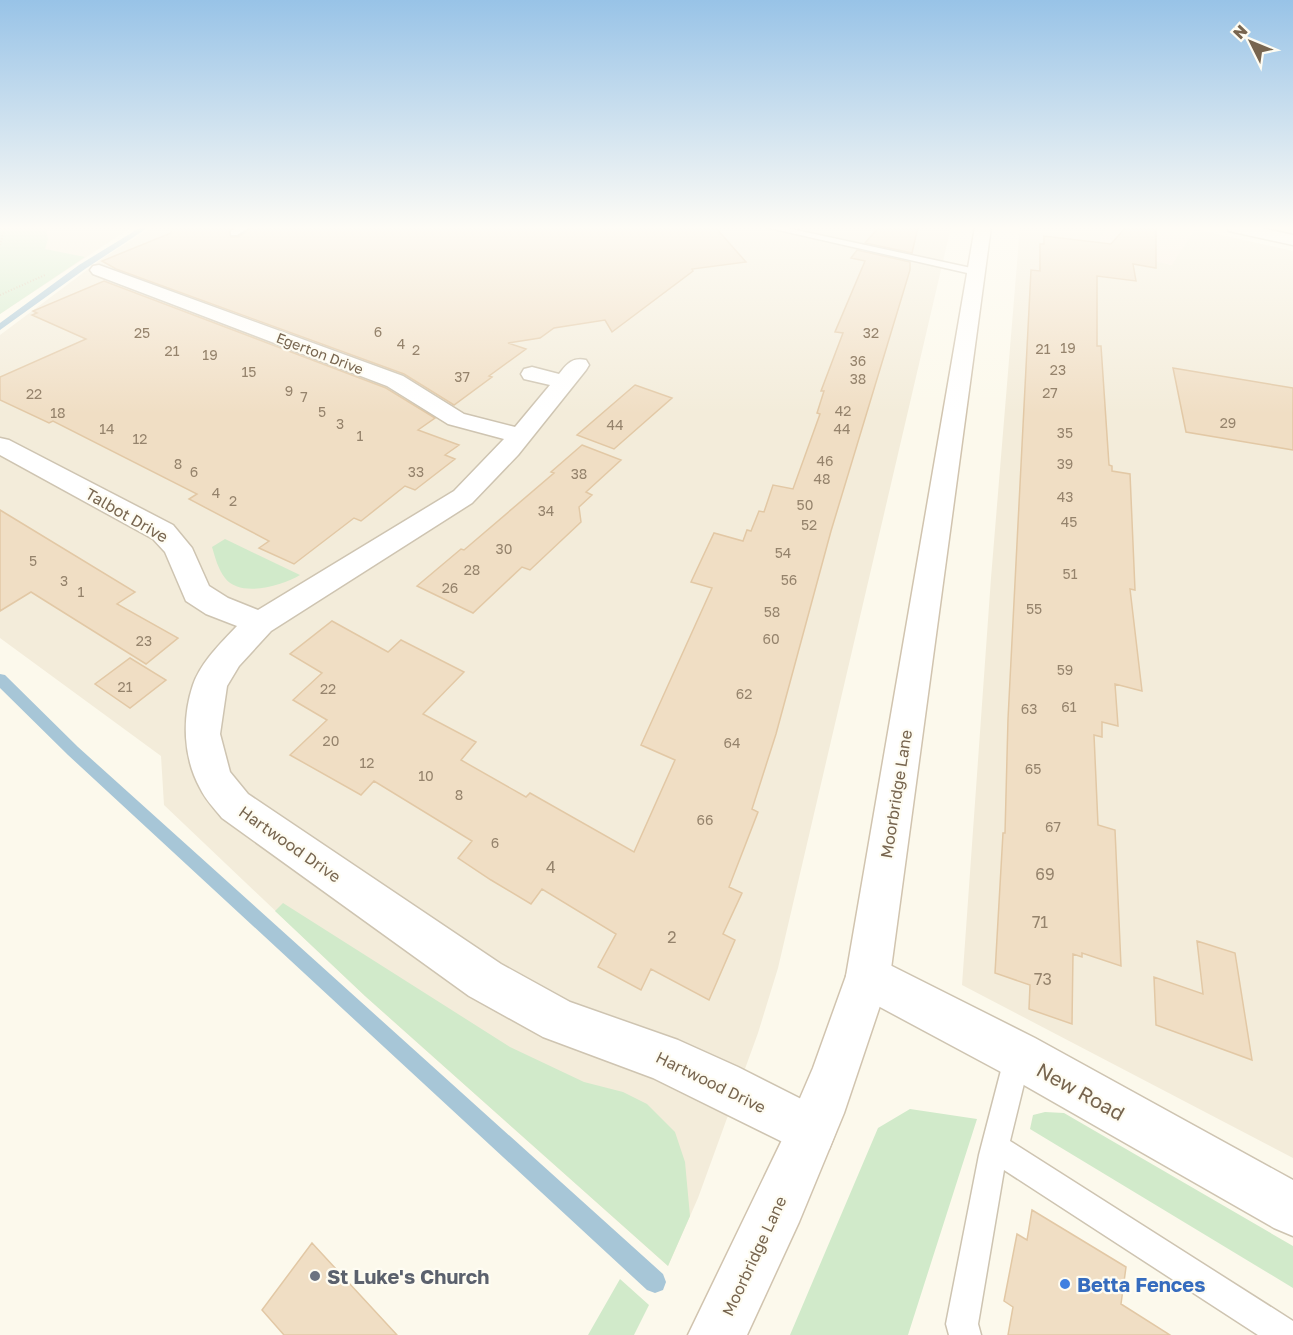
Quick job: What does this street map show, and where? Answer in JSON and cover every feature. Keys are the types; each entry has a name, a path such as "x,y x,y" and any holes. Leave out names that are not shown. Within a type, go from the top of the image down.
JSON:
{"street":[{"name":"Egerton Drive","path":"150,289 395,381 456,419 520,436"},
{"name":"Moorbridge Lane","path":"717,1335 750,1269 811,1131 850,1036 868,976 973,289"},
{"name":"Hartwood Drive","path":"558,374 520,436 488,475 463,497 260,622 227,657 210,685 202,734 214,779 235,806 485,980 559,1021 661,1057 721,1084 811,1131"},
{"name":"Talbot Drive","path":"0,445 163,532 178,548 197,593 217,606 260,622"},
{"name":"New Road","path":"868,976 1018,1055 1293,1209"}],"lane":[{"path":"965,1335 962,1324 980,1216 996,1148 1001,1113 1018,1055"},
{"path":"996,1148 1286,1335"}],"path":[{"path":"0,295 14,289"}],"shaded area":[{"path":"0,289 37,289 0,314"},
{"path":"61,289 936,289 778,968 758,1033 698,1198 668,1266 365,996 164,805 161,756 0,638 0,335"},
{"path":"1015,289 1293,289 1293,1158 962,985 991,578"}],"green space":[{"path":"0,289 37,289 0,314"},
{"path":"225,539 300,575 283,583 261,588 241,588 232,584 220,571 212,547"},
{"path":"283,903 510,1047 584,1082 623,1092 647,1104 675,1132 685,1162 690,1216 668,1266 365,996 275,911"},
{"path":"910,1109 977,1119 908,1335 790,1335 878,1128"},
{"path":"1045,1112 1064,1113 1293,1246 1293,1288 1030,1129 1033,1115"},
{"path":"620,1279 649,1305 634,1335 588,1335"}],"building":[{"path":"84,289 126,289 386,388 435,418 418,430 459,445 445,455 455,459 415,490 405,486 361,521 354,518 294,564 259,548 269,541 189,499 197,494 53,421 49,423 0,400 0,377 86,339 32,315 37,313 33,311"},
{"path":"172,289 669,289 612,332 605,320 554,328 540,338 508,343 526,349 454,405 404,374"},
{"path":"853,289 904,289 831,531 776,734 752,809 758,812 729,887 742,893 723,934 735,940 709,1000 651,969 641,990 598,967 616,934 542,889 531,904 491,880 458,858 472,841 374,781 361,795 290,755 327,720 293,700 322,673 290,654 332,621 388,652 401,640 464,672 423,714 476,742 461,760 526,797 530,793 634,852 675,760 641,745 712,588 691,582 714,533 743,541 747,530 751,531 759,511 764,512 773,485 793,489 820,414 817,413 824,391 821,391 843,333 835,332"},
{"path":"1030,289 1097,289 1097,346 1101,346 1109,465 1112,466 1112,471 1130,474 1135,590 1130,589 1142,691 1115,684 1118,726 1102,722 1102,737 1094,735 1098,825 1115,830 1121,966 1082,953 1082,957 1073,954 1072,1024 1029,1009 1030,985 995,973 1003,833 1005,833 1008,719"},
{"path":"1173,368 1293,388 1293,450 1186,432"},
{"path":"635,385 672,398 614,449 577,435"},
{"path":"582,445 621,460 586,492 592,495 579,507 581,522 530,570 522,567 473,613 417,586 461,549 464,550 554,473 551,472"},
{"path":"0,510 135,592 117,604 178,638 146,664 31,592 0,611"},
{"path":"130,658 166,680 130,708 95,684"},
{"path":"1197,941 1235,953 1252,1060 1156,1025 1154,977 1203,994"},
{"name":"Betta Fences","path":"1032,1210 1126,1267 1121,1304 1170,1335 1008,1335 1013,1307 1004,1301 1017,1234 1027,1240"},
{"name":"St Luke's Church","path":"312,1243 397,1335 284,1335 262,1310"}],"waterway":[{"path":"0,327 52,289"},
{"path":"0,679 73,751 655,1282"}],"place":[{"name":"St Luke's Church","path":"315,1276"},
{"name":"Betta Fences","path":"1065,1284"}]}
